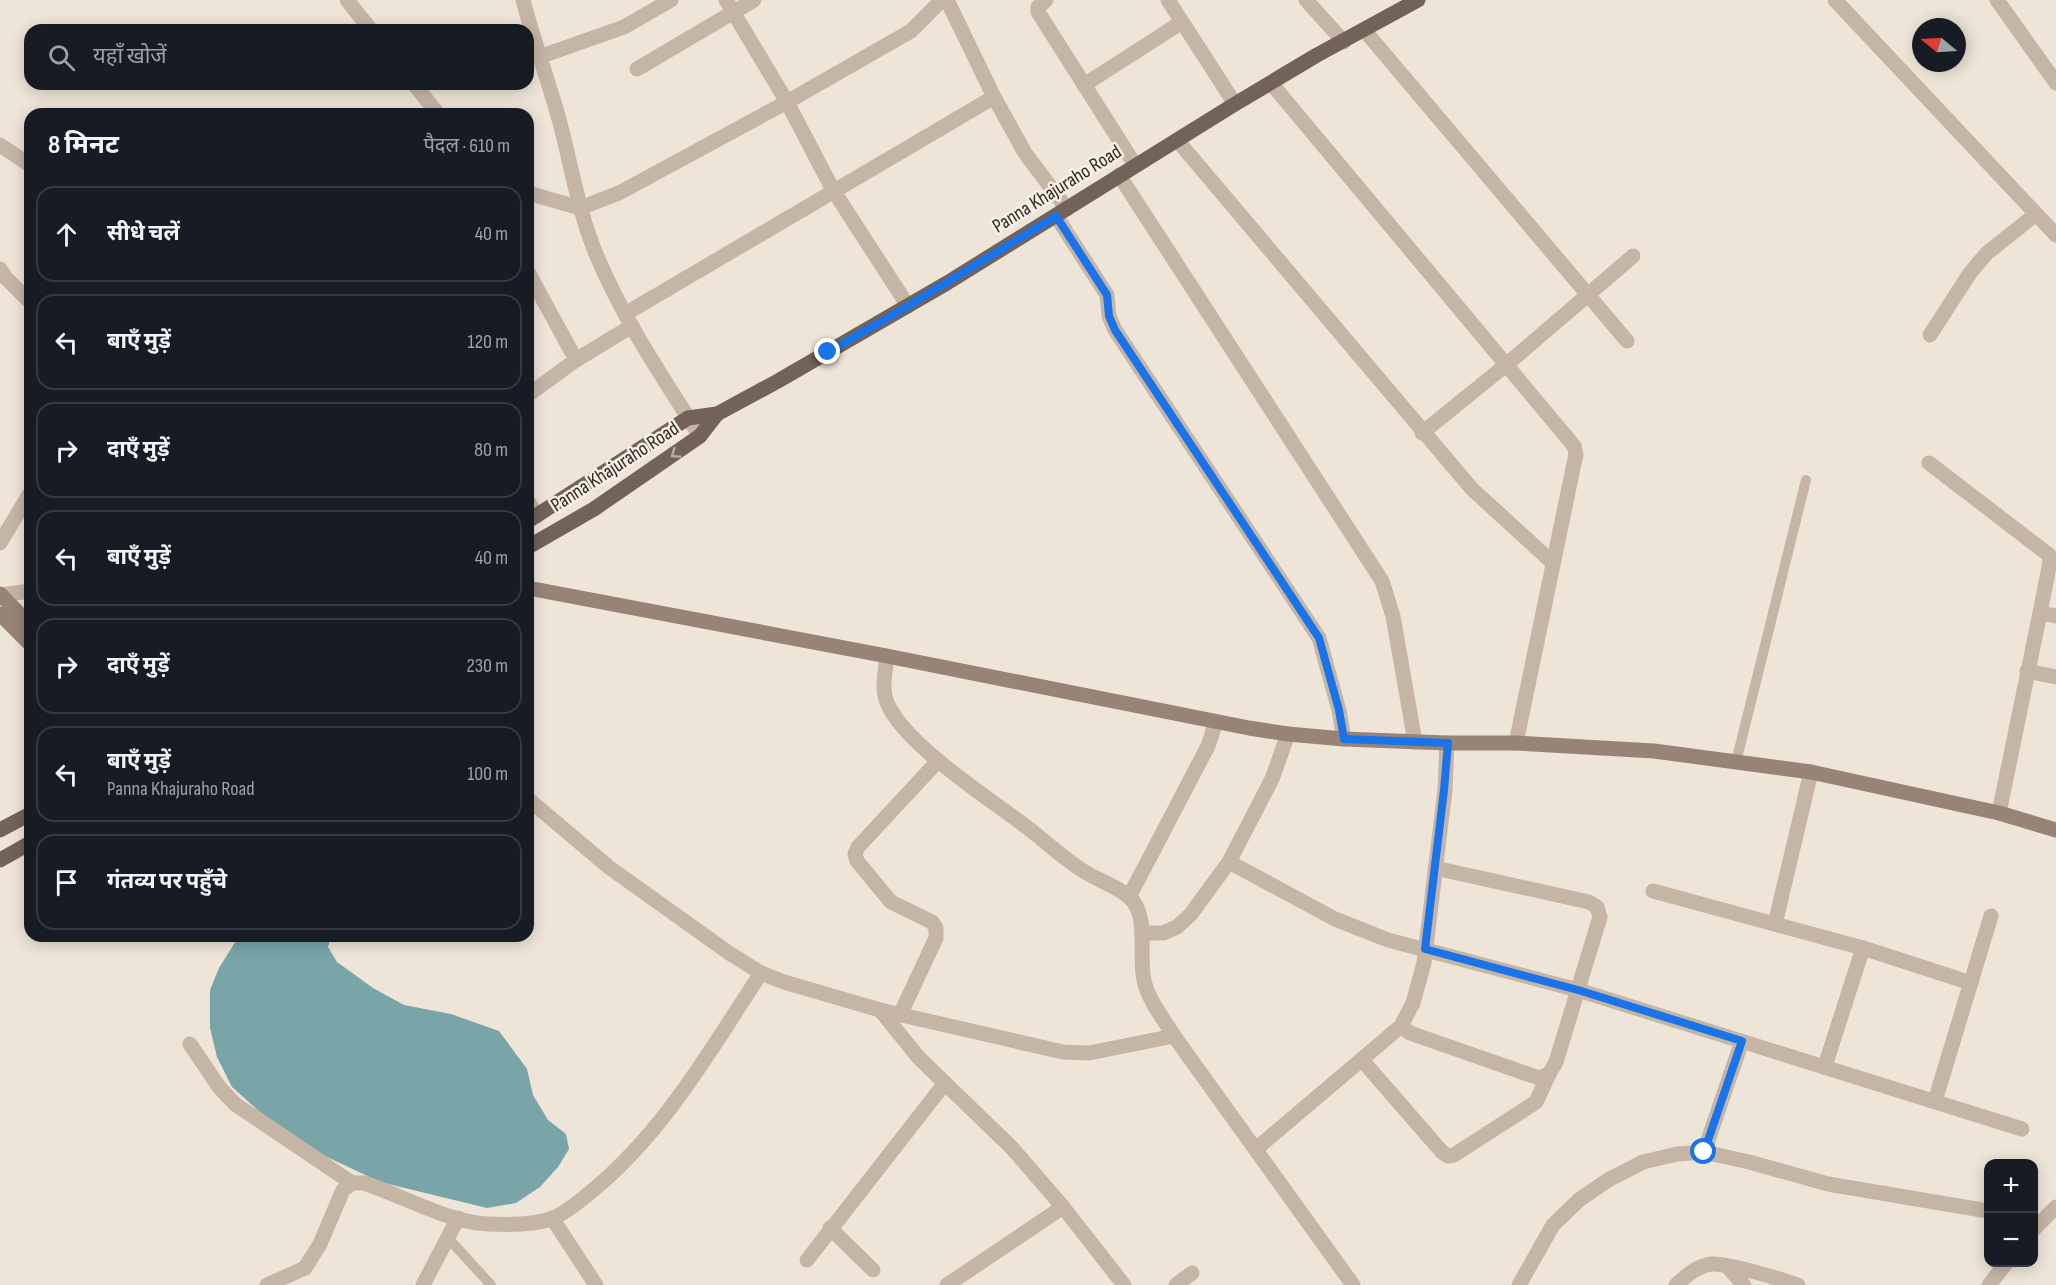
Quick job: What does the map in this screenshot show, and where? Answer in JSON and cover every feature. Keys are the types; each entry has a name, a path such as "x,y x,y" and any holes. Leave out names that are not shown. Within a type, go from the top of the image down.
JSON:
{"main road":[{"name":"Panna Khajuraho Road","path":"534,517 688,418 717,414 908,306 1235,104 1365,31 1408,3"},
{"name":"Panna Khajuraho Road","path":"534,544 594,509 700,436 717,414"},
{"path":"534,589 1288,735 1415,742 1516,743 1654,751 1811,772 1999,813 2056,830"},
{"path":"1,594 24,619"},
{"path":"0,614 24,638"},
{"path":"0,830 24,817"},
{"path":"0,860 24,846"}],"street":[{"path":"347,0 366,24"},
{"path":"523,0 530,24"},
{"path":"539,57 624,27 671,0"},
{"path":"637,69 730,6 754,0"},
{"path":"534,195 580,208 619,193 787,102 911,31 942,0"},
{"path":"947,0 994,97 1025,153 1062,212 1107,295 1109,316 1115,330 1319,638 1339,710 1344,739"},
{"path":"1046,0 1038,7 1038,12 1135,165"},
{"path":"1168,0 1235,104"},
{"path":"1306,0 1344,42"},
{"path":"1835,0 2056,235"},
{"path":"1997,0 2056,83"},
{"path":"730,6 787,102 833,190 908,306"},
{"path":"1084,85 1182,22"},
{"path":"1365,31 1627,341"},
{"path":"534,39 561,126 580,208 596,254 629,320 700,436"},
{"path":"1271,83 1574,446 1576,454 1516,743"},
{"path":"419,90 433,108"},
{"path":"534,390 629,320 833,190 994,97"},
{"path":"1177,140 1422,433 1472,489 1553,562"},
{"path":"0,145 24,161"},
{"path":"1119,175 1382,581 1393,616 1415,742"},
{"path":"1930,335 1970,273 1987,253 2036,214"},
{"path":"1422,433 1506,365 1633,256"},
{"path":"0,269 24,296"},
{"path":"534,283 576,360"},
{"path":"1929,463 2049,555 2050,562 1999,813"},
{"path":"0,543 24,503"},
{"path":"1,594 24,592"},
{"path":"2040,613 2056,616"},
{"path":"887,656 885,698 893,714 912,737 938,761 1081,870 1129,897 1138,908 1142,933 1141,966 1144,982 1153,1003 1174,1036 1353,1285"},
{"path":"2027,671 2056,677"},
{"path":"1129,897 1208,746 1216,722"},
{"path":"1142,933 1163,933 1177,927 1191,914 1229,862 1272,779 1288,735"},
{"path":"1256,1149 1401,1026 1413,1003 1424,963 1448,743"},
{"path":"900,1015 936,938 936,928 932,922 891,902 857,861 855,854 858,847 938,761"},
{"path":"1775,924 1811,772"},
{"path":"534,804 610,868 729,953 761,973 784,982 880,1010 1063,1052 1089,1053 1174,1036"},
{"path":"1229,862 1335,919 1389,940 1578,990 2022,1129"},
{"path":"1362,1060 1442,1152 1448,1156 1454,1155 1536,1102 1556,1062 1600,917 1597,907 1589,902 1435,868"},
{"path":"1653,891 1863,948 1971,983"},
{"path":"1935,1101 1991,916"},
{"path":"1825,1066 1863,948"},
{"path":"190,1044 219,1087 235,1104 352,1183 372,1185 458,1218 486,1224 522,1224 552,1218 583,1198 613,1173 642,1144 676,1100 761,973"},
{"path":"880,1010 919,1058 1012,1148 1063,1207 1124,1285"},
{"path":"1401,1026 1410,1033 1539,1078 1549,1074"},
{"path":"1704,1152 1742,1041"},
{"path":"807,1260 945,1083"},
{"path":"1519,1285 1552,1225 1579,1200 1608,1180 1643,1162 1677,1154 1704,1152 1749,1161 1828,1184 1984,1210"},
{"path":"300,1285 304,1268 320,1245 338,1199 343,1190 352,1183"},
{"path":"947,1285 1063,1207"},
{"path":"2038,1224 2056,1207"},
{"path":"423,1285 458,1218"},
{"path":"552,1218 596,1285"},
{"path":"830,1228 873,1270"},
{"path":"1676,1285 1699,1268 1711,1264 1798,1285"},
{"path":"1726,1266 1744,1285"},
{"path":"1989,1285 2004,1267"},
{"path":"267,1285 304,1268"},
{"path":"1176,1285 1192,1273"}],"lane":[{"path":"1736,762 1806,480"},
{"path":"448,1238 491,1285"}],"water":[{"path":"235,942 329,942 328,947 337,962 373,988 404,1005 451,1014 499,1031 527,1069 533,1095 548,1120 566,1134 569,1149 558,1167 540,1187 516,1203 487,1208 380,1182 325,1156 260,1112 232,1087 217,1057 210,1028 210,990 219,968"}],"route":[{"path":"828,352 1056,216 1107,295 1109,316 1115,330 1319,638 1339,710 1344,739 1448,743 1425,949 1578,990 1742,1041 1704,1152"}]}
